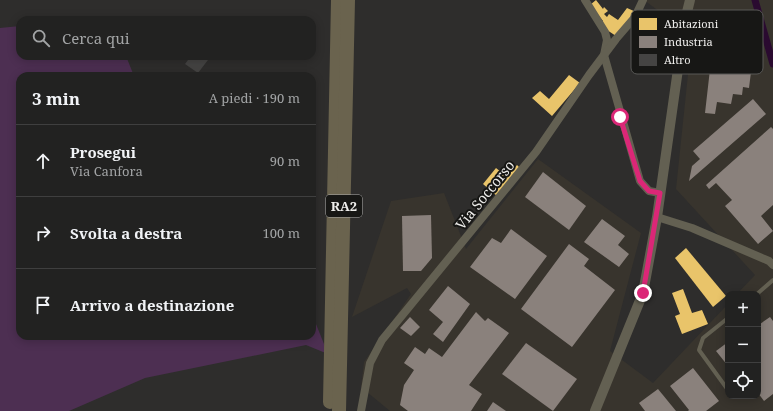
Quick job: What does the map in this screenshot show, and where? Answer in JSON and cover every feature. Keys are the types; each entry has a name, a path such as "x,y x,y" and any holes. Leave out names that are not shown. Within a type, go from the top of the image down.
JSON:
{"highway":[{"name":"RA2","path":"330,411 338,0"},
{"name":"RA2","path":"340,411 348,0"}],"street":[{"path":"585,0 605,32 607,40 604,56 640,181 649,191 660,193"},
{"name":"Via Soccorso","path":"639,10 643,0"},
{"path":"688,10 690,0"},
{"name":"Via Soccorso","path":"361,411 370,363 382,340 536,152 589,75 631,23"},
{"path":"595,411 643,293 657,217 677,74"},
{"path":"657,217 692,228 769,261 773,265"}],"lane":[{"path":"760,291 773,280"},
{"path":"725,320 703,338 699,350 725,386"}],"shaded area":[{"path":"644,0 773,0 773,411 390,411 361,387 364,362 411,294 407,288 352,317 391,201 444,193 466,249 538,159 641,233 610,351 653,383 725,307 725,399 761,399 761,291 740,291 755,275 676,189 688,74 763,74 763,10 657,10"},
{"path":"16,26 16,60 128,60 132,72 16,72 16,340 316,340 316,324 328,354 306,345 145,378 69,411 0,411 0,28"}],"building: Abitazioni":[{"path":"596,0 603,9 604,7 608,11 604,14 607,17 609,14 618,20 627,8 632,10 631,18 616,36 604,28 601,24 603,21 590,5"},
{"path":"569,75 580,83 552,116 532,98 540,91 549,99"},
{"path":"517,165 520,168 497,196 483,184 496,168 507,177"},
{"path":"686,248 725,295 725,297 713,307 675,258"},
{"path":"683,289 692,313 702,310 708,324 682,334 675,316 680,314 672,293"}],"building: Industria":[{"path":"709,74 751,74 749,88 743,87 742,95 733,94 731,104 717,102 715,114 705,113"},
{"path":"753,99 766,114 689,181 692,166 700,159 693,151"},
{"path":"771,127 773,129 773,205 761,216 773,231 758,244 725,206 732,200 716,183 709,189 706,185"},
{"path":"543,172 586,206 569,230 525,197"},
{"path":"431,215 432,258 421,271 403,271 402,216"},
{"path":"602,219 625,236 618,245 629,254 619,267 584,242"},
{"path":"511,229 547,256 515,299 470,267 492,238 501,243"},
{"path":"569,244 589,259 584,266 615,290 572,347 521,309"},
{"path":"448,286 470,304 443,342 433,334 443,322 429,310"},
{"path":"476,312 485,321 488,318 509,333 469,385 482,394 471,411 408,411 400,405 404,385 414,370 404,363 415,347 425,354 429,348 442,357"},
{"path":"410,317 420,327 411,336 400,328"},
{"path":"770,317 773,321 773,394 764,401 761,397 761,323"},
{"path":"526,343 577,379 553,411 502,374"},
{"path":"725,344 725,362 716,351"},
{"path":"693,368 719,401 706,411 688,411 689,410 670,386"},
{"path":"658,389 676,411 645,411 639,403"},
{"path":"493,402 506,411 487,411"}],"building: Altro":[{"path":"188,60 208,60 199,72 185,64"}],"waterway":[{"path":"755,0 758,10"},
{"path":"763,28 773,64"}],"route":[{"path":"620,117 640,181 649,191 660,193 643,293"}]}
